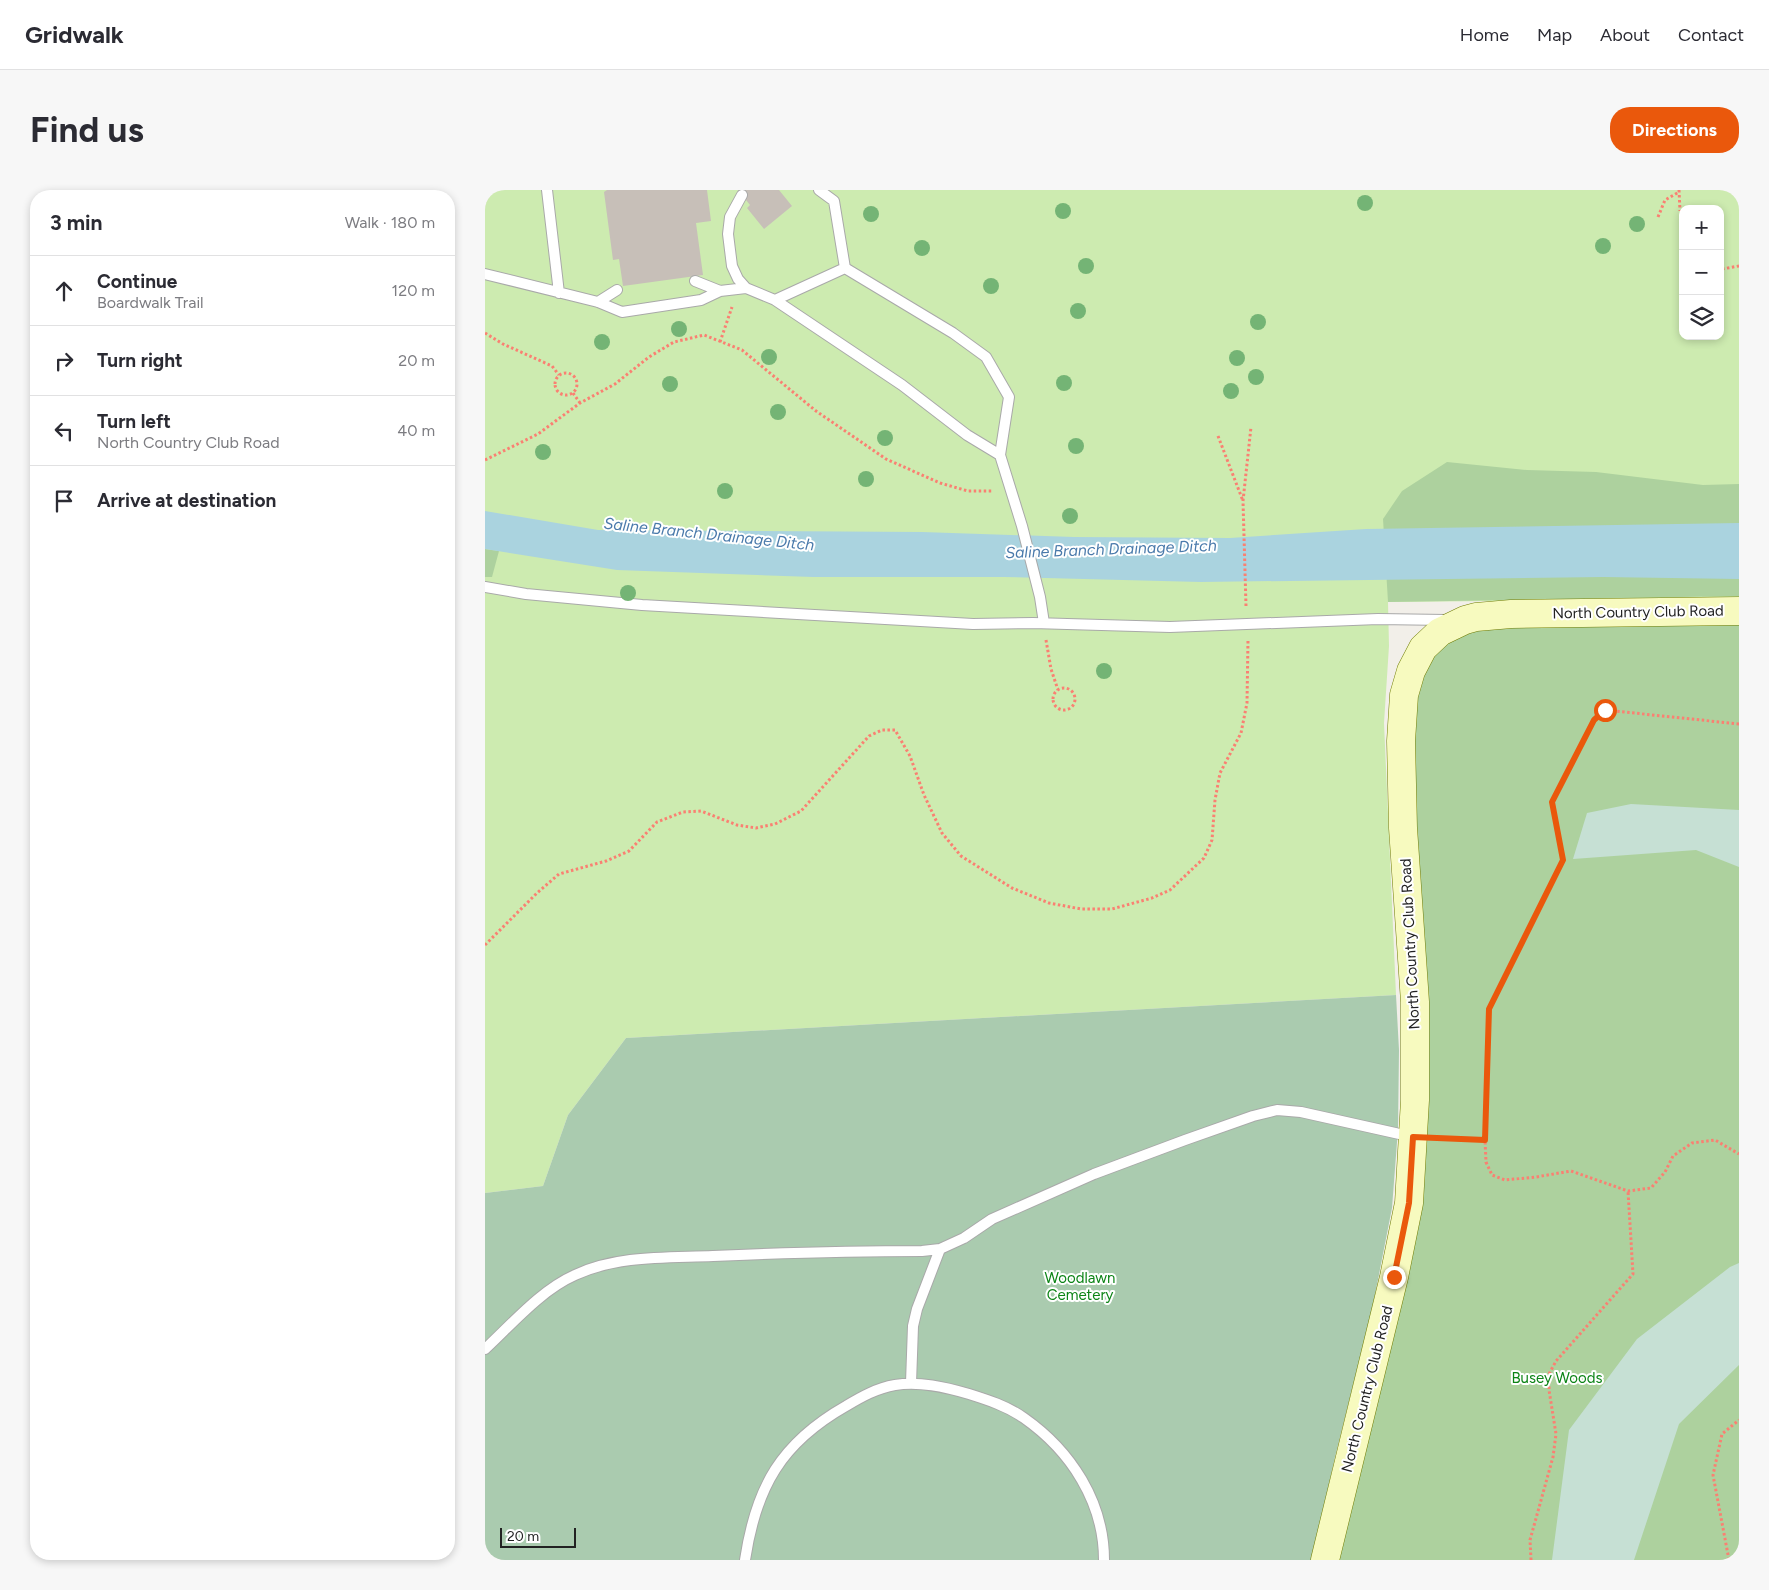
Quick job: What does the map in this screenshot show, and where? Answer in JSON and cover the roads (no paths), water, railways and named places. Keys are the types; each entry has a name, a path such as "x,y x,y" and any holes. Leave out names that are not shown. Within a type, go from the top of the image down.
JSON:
{"street":[{"name":"North Country Club Road","path":"1325,1560 1394,1277 1409,1203 1415,1100 1415,1002 1403,828 1401,740 1404,695 1411,671 1423,648 1440,632 1476,617 1511,614 1739,611"}],"lane":[{"path":"547,190 559,293"},
{"path":"819,190 834,201 845,268 953,333 986,357 1009,397 1000,455 1022,526 1040,597 1044,623"},
{"path":"742,195 730,217 728,234 732,266 742,289"},
{"path":"775,300 845,268"},
{"path":"485,274 598,302 621,312 701,300 720,291 742,289 775,300 902,385 967,435 1000,455"},
{"path":"695,281 720,291"},
{"path":"598,302 617,290"},
{"path":"485,587 527,594 642,605 973,624 1044,623 1170,627 1378,619 1465,620"},
{"path":"485,1349 548,1290 574,1275 605,1263 654,1258 940,1249 964,1238 992,1219 1094,1174 1185,1140 1277,1110 1301,1112 1413,1137"},
{"path":"911,1384 913,1326 917,1309 940,1249"},
{"path":"745,1560 750,1528 766,1485 780,1461 799,1439 830,1415 867,1394 892,1386 911,1384 948,1388 993,1402 1023,1417 1046,1435 1066,1457 1087,1486 1098,1515 1104,1544 1104,1560"}],"water":[{"name":"Saline Branch Drainage Ditch","path":"485,511 598,530 922,532 1074,537 1230,538 1366,529 1739,523 1739,579 1603,577 1201,582 1004,577 813,577 617,570 485,549"}],"park label":[{"name":"Woodlawn Cemetery","path":"1080,1286"},
{"name":"Busey Woods","path":"1557,1378"}]}
